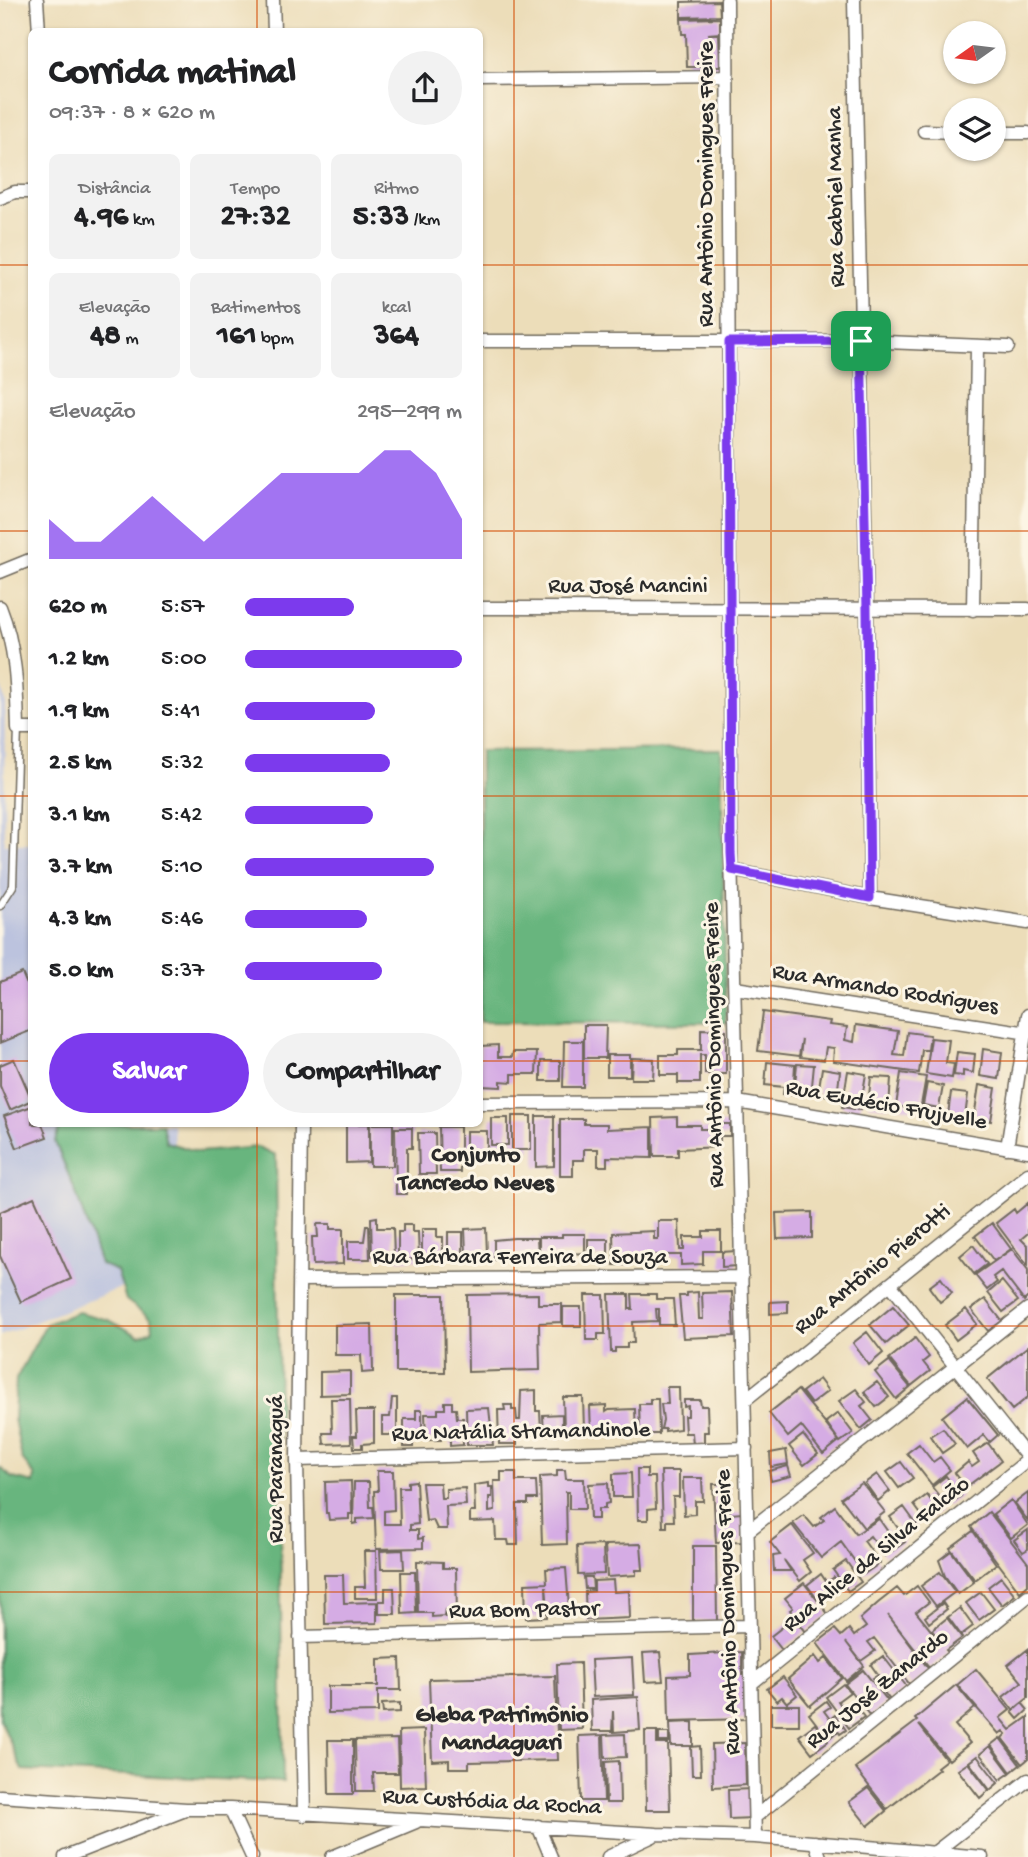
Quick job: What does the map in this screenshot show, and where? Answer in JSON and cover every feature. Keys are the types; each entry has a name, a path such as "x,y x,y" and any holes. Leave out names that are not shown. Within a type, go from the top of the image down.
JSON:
{"street":[{"path":"37,0 39,28"},
{"path":"274,0 274,28"},
{"name":"Rua Antônio Domingues Freire","path":"727,0 732,870 755,1837"},
{"name":"Rua Gabriel Manha","path":"854,0 867,609 870,898"},
{"path":"483,80 726,77"},
{"path":"924,131 943,132"},
{"path":"1006,133 1028,133"},
{"path":"0,198 15,191 28,192"},
{"path":"483,341 861,341 1008,347"},
{"path":"974,610 977,346"},
{"path":"0,572 28,561"},
{"path":"0,607 9,629 25,729"},
{"name":"Rua José Mancini","path":"483,608 1028,610"},
{"path":"732,870 870,898 1028,923"},
{"name":"Rua Armando Rodrigues","path":"735,988 1027,1033"},
{"path":"1007,1148 1028,1015"},
{"name":"Rua Eudécio Frujuelle","path":"483,1103 737,1102 1028,1151"},
{"name":"Rua Paranaguá","path":"300,1127 298,1460 304,1815"},
{"name":"Rua Antônio Pierotti","path":"745,1400 1028,1174"},
{"name":"Rua Bárbara Ferreira de Souza","path":"299,1280 742,1277"},
{"path":"890,1284 1028,1459"},
{"path":"748,1531 1028,1309"},
{"name":"Rua Natália Stramandinole","path":"298,1460 746,1448"},
{"name":"Rua Alice da Silva Falcão","path":"752,1683 1028,1459"},
{"name":"Rua José Zanardo","path":"755,1817 1028,1596"},
{"name":"Rua Bom Pastor","path":"300,1637 750,1626"},
{"path":"934,1853 1028,1780"},
{"name":"Rua Custódia da Rocha","path":"0,1795 186,1809 230,1809 657,1834 755,1837 982,1857"},
{"path":"65,1857 186,1809"},
{"path":"230,1809 252,1857"},
{"path":"332,1857 421,1819"},
{"path":"538,1826 551,1857"},
{"path":"608,1857 657,1834"},
{"path":"816,1842 820,1857"}],"lane":[{"path":"0,906 13,886 25,729"}],"shaded area":[{"path":"0,680 5,703 4,844 28,844 28,1127 173,1127 178,1265 0,1336"}],"green space":[{"path":"721,749 726,1023 483,1022 483,751"},
{"path":"59,1127 163,1127 166,1142 199,1152 258,1147 276,1155 283,1782 22,1770 0,1719 0,1468 13,1478 34,1483 35,1476 22,1459 14,1419 16,1379 46,1324 78,1312 109,1320 139,1336 152,1331 151,1319 126,1300 117,1271 100,1264 75,1190 55,1142"}],"building":[{"path":"719,1 720,16 681,17 681,2"},
{"path":"720,18 720,33 708,34 719,34 720,67 687,67 686,34 682,34 681,19"},
{"path":"22,973 28,987 28,1032 0,1043 0,982"},
{"path":"763,1012 830,1021 829,1025 847,1027 845,1040 854,1042 856,1025 898,1031 894,1055 904,1056 907,1032 930,1035 928,1050 922,1050 919,1073 833,1061 834,1048 826,1047 824,1060 800,1057 802,1039 799,1056 758,1051"},
{"path":"584,1025 606,1025 605,1058 584,1058"},
{"path":"701,1029 726,1030 726,1074 705,1074 705,1055 700,1055 700,1083 678,1083 678,1075 660,1075 660,1055 678,1055 678,1050 701,1050"},
{"path":"931,1038 949,1040 946,1063 954,1064 952,1078 926,1074"},
{"path":"564,1041 583,1041 583,1087 563,1087"},
{"path":"498,1045 498,1057 512,1057 513,1052 537,1052 536,1074 512,1074 512,1082 501,1081 501,1087 483,1086 483,1046"},
{"path":"983,1049 1002,1052 999,1079 980,1076"},
{"path":"957,1052 975,1054 973,1073 963,1071 963,1076 954,1075"},
{"path":"607,1055 630,1055 630,1076 607,1076"},
{"path":"632,1058 654,1059 653,1079 631,1079"},
{"path":"14,1059 28,1091 28,1102 10,1110 0,1086 0,1065"},
{"path":"541,1061 560,1061 560,1081 541,1081"},
{"path":"767,1062 795,1065 793,1095 783,1094 784,1087 765,1085"},
{"path":"797,1064 814,1065 811,1096 794,1095"},
{"path":"822,1068 840,1071 837,1097 818,1094"},
{"path":"848,1071 866,1074 860,1110 842,1107"},
{"path":"901,1073 926,1077 920,1111 896,1106"},
{"path":"871,1077 891,1078 889,1107 868,1105"},
{"path":"927,1083 943,1086 939,1108 923,1105"},
{"path":"979,1085 996,1088 991,1121 974,1118"},
{"path":"951,1092 968,1094 965,1117 948,1115"},
{"path":"28,1107 28,1127 43,1127 47,1137 17,1148 4,1116"},
{"path":"512,1116 531,1116 531,1150 512,1150"},
{"path":"536,1116 554,1116 554,1166 536,1167"},
{"path":"677,1117 677,1125 700,1125 700,1129 719,1129 720,1124 730,1124 730,1136 720,1136 720,1147 678,1149 678,1156 654,1156 653,1118"},
{"path":"491,1118 508,1118 508,1145 491,1145"},
{"path":"560,1119 584,1119 584,1124 607,1124 607,1129 652,1127 652,1158 607,1157 607,1166 598,1166 598,1149 584,1149 584,1160 573,1160 573,1176 560,1176"},
{"path":"346,1127 369,1127 369,1162 346,1163"},
{"path":"370,1127 393,1127 393,1166 370,1166"},
{"path":"439,1127 460,1127 460,1172 440,1172"},
{"path":"395,1128 412,1128 412,1148 407,1148 407,1194 396,1194"},
{"path":"466,1131 487,1131 487,1159 466,1159"},
{"path":"418,1133 435,1133 436,1174 419,1174"},
{"path":"34,1197 71,1279 21,1302 0,1256 0,1212"},
{"path":"1028,1203 1028,1233 1021,1239 1028,1246 1028,1266 996,1223 1014,1209 1016,1213"},
{"path":"812,1212 812,1238 777,1239 776,1213"},
{"path":"377,1217 377,1228 393,1228 394,1256 372,1256 371,1218"},
{"path":"658,1221 679,1221 680,1250 684,1250 684,1237 703,1237 703,1231 721,1231 721,1251 703,1251 703,1264 681,1265 681,1255 631,1255 631,1265 614,1265 613,1233 654,1231 654,1239 658,1239"},
{"path":"992,1223 1011,1249 994,1261 975,1236"},
{"path":"317,1224 330,1224 330,1229 343,1229 343,1264 313,1265 312,1237 318,1237"},
{"path":"403,1225 412,1225 412,1232 418,1232 419,1259 398,1260 398,1232 403,1232"},
{"path":"366,1226 369,1226 370,1259 348,1259 348,1241 364,1241"},
{"path":"486,1228 487,1254 466,1254 465,1229"},
{"path":"422,1229 437,1229 437,1237 443,1237 443,1255 422,1255"},
{"path":"448,1232 463,1232 463,1257 448,1257"},
{"path":"562,1234 585,1234 585,1253 539,1256 539,1237 562,1237"},
{"path":"537,1238 538,1254 513,1254 513,1259 494,1260 494,1240"},
{"path":"588,1239 608,1239 608,1257 588,1257"},
{"path":"973,1245 987,1264 974,1274 960,1256"},
{"path":"1012,1249 1028,1270 1028,1297 1024,1301 1001,1271 993,1277 997,1282 987,1290 975,1275"},
{"path":"736,1251 737,1266 722,1267 722,1252"},
{"path":"941,1278 952,1293 940,1302 929,1287"},
{"path":"1002,1281 1018,1301 1003,1312 988,1293"},
{"path":"698,1292 699,1319 703,1319 702,1293 732,1292 734,1336 683,1338 679,1296"},
{"path":"538,1294 538,1304 562,1304 562,1322 539,1323 540,1370 468,1372 467,1295"},
{"path":"609,1294 629,1294 629,1309 633,1309 632,1294 656,1294 656,1299 673,1299 675,1325 659,1325 659,1309 656,1309 657,1321 633,1322 634,1343 627,1343 627,1348 615,1348 615,1352 611,1352"},
{"path":"396,1295 444,1295 445,1372 396,1372"},
{"path":"585,1295 604,1295 605,1334 598,1334 598,1340 586,1340"},
{"path":"985,1299 1002,1321 988,1331 971,1309"},
{"path":"788,1301 788,1313 770,1314 770,1302"},
{"path":"893,1306 909,1325 886,1344 870,1325"},
{"path":"563,1307 581,1307 581,1326 563,1326"},
{"path":"966,1309 977,1324 956,1340 945,1325"},
{"path":"372,1324 373,1372 362,1373 361,1355 335,1355 335,1325"},
{"path":"867,1332 883,1353 869,1365 853,1343"},
{"path":"915,1338 929,1357 923,1362 930,1371 911,1386 889,1359"},
{"path":"1028,1346 1028,1397 1012,1410 987,1379"},
{"path":"889,1361 910,1387 896,1399 875,1372"},
{"path":"350,1371 350,1394 320,1395 320,1372"},
{"path":"819,1379 828,1391 811,1404 802,1392"},
{"path":"877,1382 889,1397 876,1407 864,1392"},
{"path":"667,1387 679,1387 680,1429 665,1431 661,1429 661,1404 668,1404"},
{"path":"856,1389 866,1402 861,1406 872,1420 861,1429 839,1401"},
{"path":"536,1390 536,1411 540,1411 541,1430 537,1430 537,1435 520,1436 520,1431 517,1431 517,1444 499,1444 498,1410 505,1410 504,1405 512,1405 512,1410 516,1410 517,1420 520,1420 521,1391"},
{"path":"798,1390 839,1441 823,1454 801,1426 788,1437 769,1413"},
{"path":"563,1397 583,1397 584,1430 564,1430"},
{"path":"967,1397 998,1435 990,1442 984,1435 967,1449 942,1417"},
{"path":"392,1398 397,1398 397,1435 382,1435 382,1417 390,1417"},
{"path":"331,1399 350,1399 351,1443 324,1444 323,1433 332,1433"},
{"path":"650,1399 658,1399 659,1434 640,1434 639,1404 650,1404"},
{"path":"684,1400 700,1400 701,1406 707,1406 708,1432 704,1432 704,1444 693,1444 692,1433 685,1433 684,1416 688,1416 688,1406 684,1407"},
{"path":"445,1402 452,1402 457,1418 463,1418 463,1445 450,1446 450,1436 445,1437 445,1431 441,1431 441,1440 426,1440 425,1414 438,1414 438,1409 445,1409"},
{"path":"606,1405 606,1412 635,1409 636,1433 591,1433 590,1406"},
{"path":"489,1408 493,1445 467,1445 466,1409"},
{"path":"416,1410 422,1410 422,1436 413,1437 413,1447 404,1447 404,1419 416,1419"},
{"path":"356,1411 374,1411 374,1443 362,1444 362,1448 354,1448 353,1436 357,1436"},
{"path":"838,1413 853,1433 840,1442 826,1422"},
{"path":"562,1414 562,1434 544,1435 543,1415"},
{"path":"943,1428 955,1444 942,1453 930,1436"},
{"path":"803,1435 818,1454 804,1465 789,1446"},
{"path":"988,1443 1001,1461 966,1487 955,1473 968,1462 972,1467 979,1462 973,1453"},
{"path":"919,1444 933,1462 940,1457 950,1470 932,1485 907,1453"},
{"path":"786,1450 788,1464 771,1467 770,1453"},
{"path":"901,1462 913,1478 899,1488 887,1472"},
{"path":"788,1466 791,1476 771,1481 769,1471"},
{"path":"637,1469 647,1469 647,1477 655,1477 656,1508 648,1509 648,1520 638,1520"},
{"path":"557,1470 565,1470 566,1479 584,1479 585,1509 569,1509 569,1492 566,1492 567,1544 542,1545 540,1477 557,1476"},
{"path":"377,1471 393,1471 394,1510 384,1511 384,1524 400,1524 399,1487 408,1487 408,1482 416,1481 418,1524 410,1525 410,1530 418,1530 418,1539 423,1538 423,1548 376,1549 374,1491 378,1491"},
{"path":"661,1471 679,1471 679,1497 673,1497 674,1521 667,1521 667,1527 663,1527"},
{"path":"501,1472 516,1472 516,1481 536,1481 537,1499 528,1499 528,1504 517,1504 518,1545 509,1545 508,1540 496,1540 495,1521 470,1522 470,1512 475,1512 474,1485 489,1483 492,1497 489,1497 489,1512 495,1511 494,1481 501,1481"},
{"path":"631,1473 632,1497 613,1497 613,1474"},
{"path":"877,1474 890,1491 878,1501 865,1483"},
{"path":"946,1476 961,1496 947,1506 932,1487"},
{"path":"683,1478 702,1478 703,1501 695,1501 695,1514 684,1515"},
{"path":"351,1481 352,1514 349,1514 349,1519 329,1520 326,1513 325,1482"},
{"path":"354,1482 369,1482 370,1507 373,1507 374,1518 357,1519 357,1523 353,1524"},
{"path":"422,1483 440,1483 441,1498 446,1498 446,1489 465,1488 466,1505 446,1506 447,1529 437,1529 433,1520 426,1521"},
{"path":"608,1483 609,1503 605,1504 605,1509 598,1509 598,1519 590,1519 589,1484"},
{"path":"862,1483 885,1512 864,1528 841,1498"},
{"path":"713,1484 729,1484 730,1514 742,1513 743,1542 716,1543"},
{"path":"1028,1493 1028,1521 1015,1503"},
{"path":"927,1495 939,1511 926,1521 914,1505"},
{"path":"1011,1500 1028,1525 1011,1538 993,1514"},
{"path":"835,1506 856,1534 879,1519 891,1536 897,1531 905,1542 885,1556 870,1536 864,1541 880,1563 864,1574 841,1542 821,1558 793,1523 804,1515 814,1527 824,1520 821,1517"},
{"path":"904,1507 917,1525 903,1535 890,1517"},
{"path":"989,1512 1028,1563 1028,1585 1020,1592 971,1527"},
{"path":"792,1525 813,1553 803,1560 811,1572 800,1581 784,1560 791,1571 774,1571 773,1556 780,1555 770,1542"},
{"path":"1028,1530 1028,1549 1023,1552 1014,1540"},
{"path":"973,1531 996,1564 975,1580 950,1548"},
{"path":"641,1544 643,1570 636,1570 636,1575 607,1577 605,1545"},
{"path":"603,1545 604,1574 578,1575 577,1546"},
{"path":"693,1546 716,1546 717,1621 693,1621"},
{"path":"403,1550 404,1569 381,1569 380,1551"},
{"path":"364,1551 376,1551 377,1598 355,1598 355,1587 365,1587"},
{"path":"951,1551 974,1582 958,1594 945,1576 939,1560"},
{"path":"417,1561 443,1562 443,1568 456,1568 457,1616 445,1617 445,1609 444,1616 432,1617 432,1613 418,1613"},
{"path":"846,1561 861,1582 848,1591 833,1570"},
{"path":"566,1568 569,1608 548,1609 546,1586 547,1617 526,1618 525,1584 547,1583 546,1569"},
{"path":"401,1572 415,1572 416,1613 402,1614"},
{"path":"940,1572 955,1592 936,1606 921,1586"},
{"path":"821,1574 827,1583 834,1577 842,1588 821,1604 807,1585"},
{"path":"324,1575 343,1575 344,1603 377,1602 377,1623 325,1624"},
{"path":"584,1577 592,1577 593,1589 585,1589"},
{"path":"1001,1577 1015,1595 1002,1605 988,1587"},
{"path":"613,1580 614,1592 629,1591 630,1618 586,1620 585,1592 594,1591 594,1581"},
{"path":"804,1583 828,1614 806,1632 785,1598"},
{"path":"917,1586 929,1602 916,1612 942,1644 932,1630 947,1618 962,1638 946,1650 949,1653 930,1668 888,1615 930,1671 911,1686 874,1638 868,1642 875,1651 861,1661 846,1642 864,1666 846,1681 817,1643 835,1629 841,1636 849,1629 854,1636 866,1627 860,1619 878,1603 897,1588 904,1596"},
{"path":"385,1588 394,1588 395,1614 379,1614 379,1601 385,1601"},
{"path":"981,1592 994,1609 979,1620 966,1603"},
{"path":"943,1603 947,1609 929,1623 925,1617"},
{"path":"960,1608 973,1626 961,1635 948,1617"},
{"path":"794,1618 805,1632 782,1650 771,1636"},
{"path":"1028,1649 1028,1698 1013,1710 1003,1697 1022,1682 1008,1665"},
{"path":"660,1652 663,1681 645,1682 643,1653"},
{"path":"742,1652 742,1675 746,1675 747,1719 669,1721 668,1676 690,1675 690,1655"},
{"path":"815,1656 820,1663 826,1658 842,1678 810,1706 788,1679"},
{"path":"883,1656 907,1687 890,1700 873,1678 878,1675 871,1665"},
{"path":"400,1658 401,1690 378,1690 378,1712 328,1713 328,1686 378,1686 378,1659"},
{"path":"632,1658 634,1695 593,1697 591,1660"},
{"path":"580,1663 582,1729 559,1730 557,1664"},
{"path":"976,1669 1010,1710 1000,1718 1010,1730 1028,1717 1028,1759 1022,1764 1002,1738 1006,1734 1003,1731 999,1734 957,1685"},
{"path":"863,1670 888,1701 870,1716 845,1684"},
{"path":"555,1676 558,1760 469,1762 469,1768 449,1768 449,1760 432,1761 429,1679"},
{"path":"783,1677 797,1695 787,1703 782,1697 777,1701 767,1689"},
{"path":"843,1684 850,1692 838,1701 844,1710 853,1703 864,1717 849,1728 826,1697"},
{"path":"956,1685 975,1708 955,1725 970,1743 949,1760 919,1725 946,1760 937,1767 939,1769 887,1809 855,1768 917,1721 915,1719"},
{"path":"638,1697 640,1730 614,1732 613,1711 612,1731 592,1731 591,1700"},
{"path":"826,1701 830,1707 824,1711 830,1719 835,1715 846,1730 840,1734 838,1731 828,1739 809,1714"},
{"path":"400,1703 400,1712 383,1713 382,1704"},
{"path":"1022,1703 1028,1710 1018,1719 1012,1712"},
{"path":"771,1705 799,1705 799,1725 771,1725"},
{"path":"693,1722 693,1746 671,1746 670,1723"},
{"path":"815,1724 828,1741 812,1753 799,1736"},
{"path":"424,1730 426,1786 400,1787 399,1731"},
{"path":"645,1731 657,1731 657,1744 668,1744 670,1810 646,1810"},
{"path":"659,1733 669,1733 669,1742 659,1742"},
{"path":"625,1734 626,1757 605,1758 604,1735"},
{"path":"602,1735 604,1801 581,1801 579,1736"},
{"path":"1000,1738 1020,1765 1011,1772 991,1745"},
{"path":"397,1739 398,1773 373,1773 374,1791 356,1791 355,1740"},
{"path":"328,1740 353,1740 353,1794 329,1794"},
{"path":"745,1743 746,1785 713,1787 712,1744"},
{"path":"700,1746 701,1775 692,1775 691,1747"},
{"path":"990,1746 1010,1773 1000,1780 980,1754"},
{"path":"977,1756 998,1783 990,1790 969,1762"},
{"path":"619,1761 620,1803 606,1803 605,1762"},
{"path":"968,1763 989,1790 980,1798 958,1770"},
{"path":"868,1788 886,1811 868,1826 849,1802"},
{"path":"752,1789 753,1818 729,1819 728,1790"}],"district":[{"name":"Conjunto Tancredo Neves","path":"476,1170"},
{"name":"Gleba Patrimônio Mandaguari","path":"502,1730"}],"route":[{"path":"861,341 870,898 732,870 731,853 729,342 861,341"}]}
